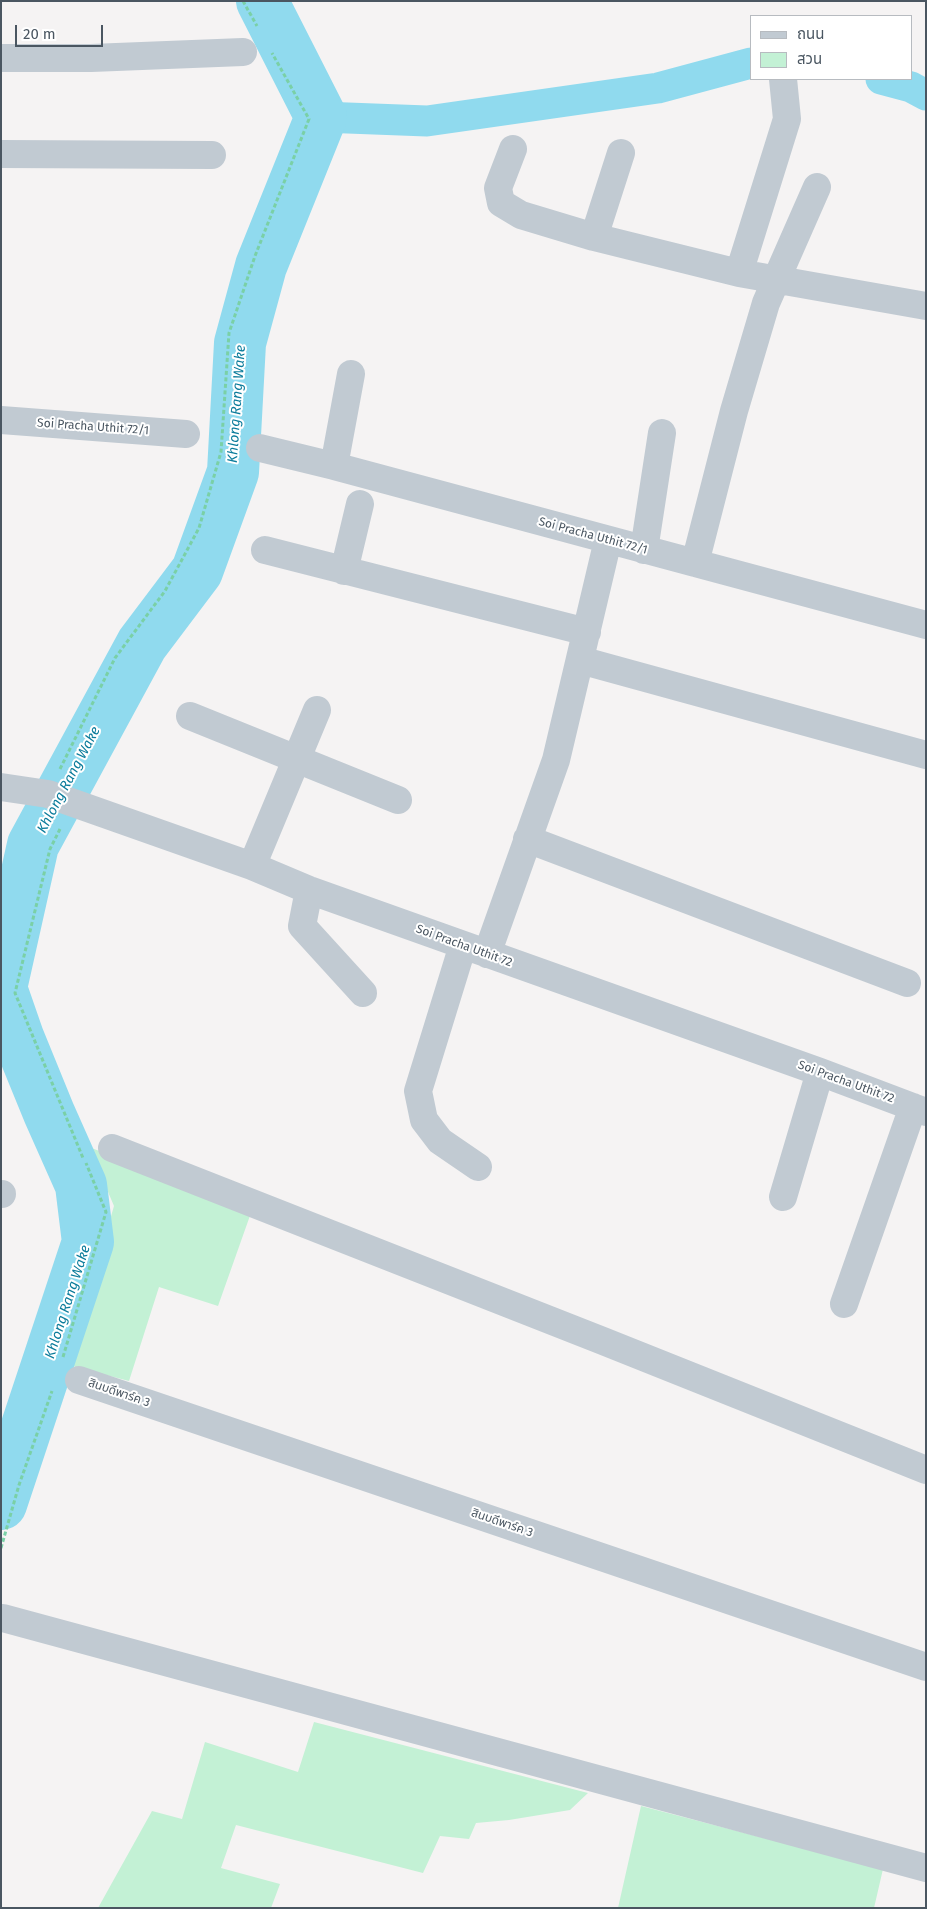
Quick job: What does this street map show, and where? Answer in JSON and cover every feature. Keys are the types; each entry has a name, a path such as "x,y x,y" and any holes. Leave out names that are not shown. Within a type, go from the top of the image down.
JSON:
{"street":[{"path":"1,58 91,58 243,52"},
{"path":"739,273 787,119 783,80"},
{"path":"513,149 498,188 501,203 521,215 594,237 739,273 926,306"},
{"path":"594,237 621,153"},
{"path":"1,154 212,155"},
{"path":"695,564 734,411 766,303 817,187"},
{"path":"334,466 351,374"},
{"name":"Soi Pracha Uthit 72/1","path":"1,420 186,434"},
{"path":"644,550 662,433"},
{"name":"Soi Pracha Uthit 72/1","path":"260,448 334,466 926,625"},
{"path":"344,571 360,504"},
{"path":"478,1167 440,1141 424,1120 418,1091 475,950 527,839 556,760 608,540"},
{"path":"265,550 587,632"},
{"path":"580,660 926,755"},
{"path":"252,866 317,710"},
{"path":"190,716 398,800"},
{"name":"Soi Pracha Uthit 72","path":"1,787 70,802 252,866 309,890 820,1072 919,1110"},
{"path":"527,839 907,983"},
{"path":"309,890 302,926 364,993"},
{"path":"783,1197 820,1072"},
{"path":"844,1304 919,1110"},
{"path":"112,1148 612,1344 926,1470"},
{"name":"สินบดีพาร์ค 3","path":"70,1370 926,1667"},
{"path":"3,1618 926,1868"}],"path":[{"path":"243,1 257,26"},
{"path":"70,1370 106,1212 15,993 50,850 70,802 115,658 165,590 199,528 221,452 228,333 255,256 309,119 271,52"},
{"path":"1,1548 19,1485 53,1389"}],"green space":[{"path":"89,1147 252,1210 218,1306 159,1287 129,1381 68,1365 114,1206"},
{"path":"314,1722 588,1793 570,1810 509,1820 476,1823 469,1839 440,1836 423,1873 236,1825 221,1868 280,1884 271,1908 98,1908 152,1811 182,1819 205,1742 298,1772"},
{"path":"641,1806 883,1869 874,1908 618,1908"}],"waterway":[{"name":"Khlong Rang Wake","path":"1,988 33,845 142,644 197,571 233,472 240,343 261,266 321,117 262,1"},
{"path":"321,117 427,121 658,88 750,63"},
{"path":"885,80 911,87 926,95"},
{"name":"Khlong Rang Wake","path":"1,988 18,1037 81,1185 88,1242 1,1504"}]}
